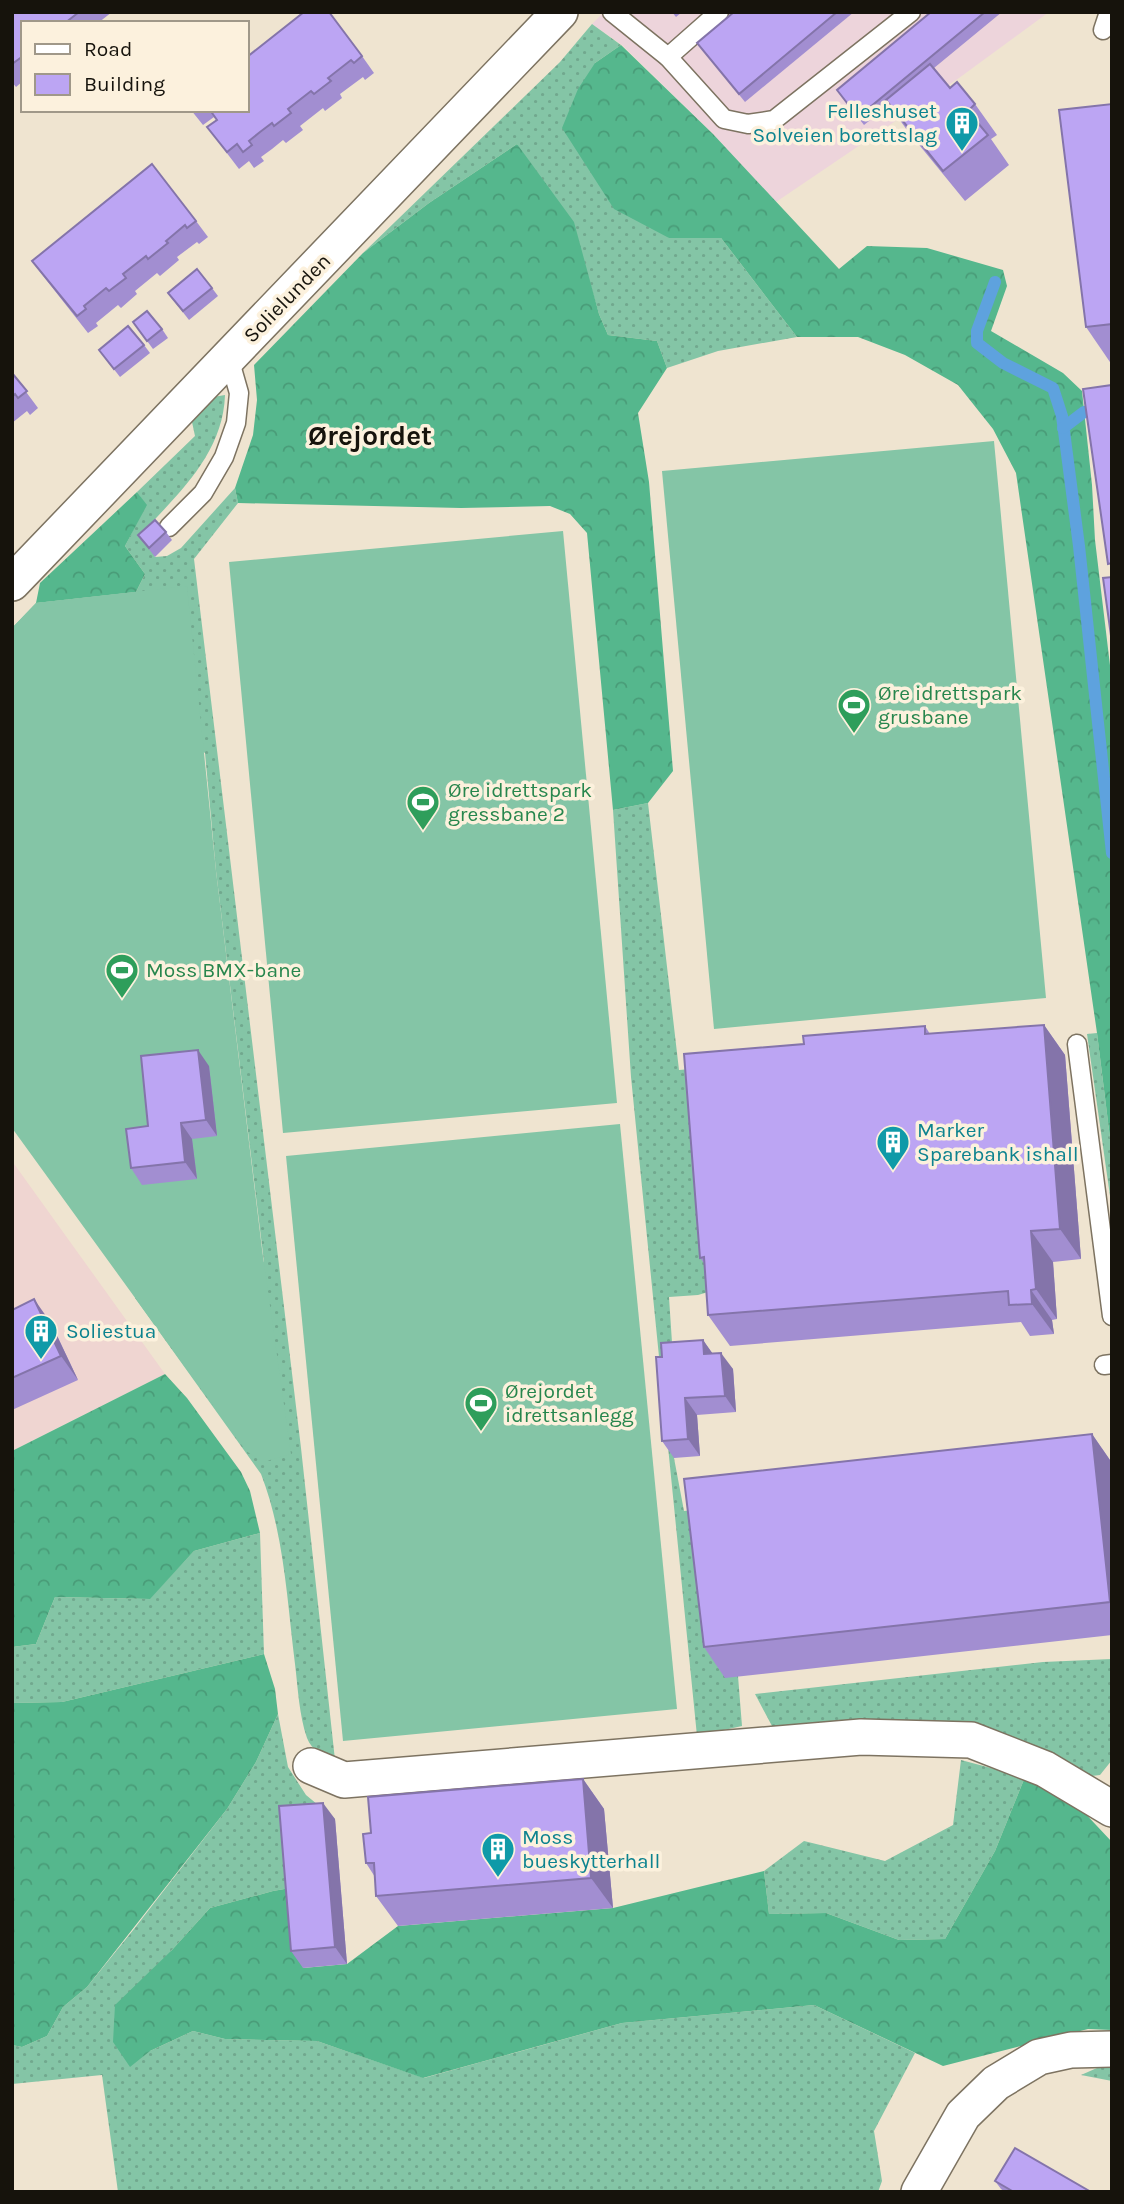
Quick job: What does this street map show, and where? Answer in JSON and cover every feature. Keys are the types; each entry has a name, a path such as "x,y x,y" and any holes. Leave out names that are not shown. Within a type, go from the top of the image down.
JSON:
{"street":[{"name":"Solielunden","path":"12,583 560,12"},
{"path":"311,1766 344,1780 861,1737 971,1740 1045,1769 1112,1809"},
{"path":"929,2188 962,2115 996,2083 1039,2057 1071,2050 1112,2049"}],"lane":[{"path":"612,12 668,57 724,119 748,124 775,120 911,12"},
{"path":"668,57 719,12"},
{"path":"1103,30 1109,12"},
{"path":"169,527 203,493 224,457 236,423 239,393 229,358"},
{"path":"1077,1044 1112,1317"}],"shaded area":[{"path":"604,12 1049,12 959,78 776,202 713,134 622,45 592,24"},
{"path":"12,1161 165,1374 12,1451"}],"green space":[{"path":"592,24 621,45 595,63 669,238 721,238 797,337 718,351 667,368 657,341 608,335 589,280 517,144 429,203 363,253 560,62"},
{"path":"621,45 713,134 839,269 867,246 927,248 1003,270 1007,286 991,331 1063,373 1082,391 1095,540 1112,682 1112,1154 1016,473 993,429 958,385 905,355 858,337 797,337 721,238 669,238 614,209 562,128 578,89 595,63"},
{"path":"517,144 574,222 599,314 608,335 657,341 667,368 638,413 649,482 673,771 648,803 613,810 587,533 570,514 550,506 461,508 238,503 235,488 253,435 257,400 254,365 363,253 429,203"},
{"path":"225,395 217,435 208,453 185,486 143,532 155,557 167,556 181,548 235,488 238,503 194,559 301,1448 335,1760 315,1750 304,1729 280,1543 261,1474 135,1298 264,1262 216,871 205,753 12,628 36,603 136,592 145,574 125,546 146,505 137,492 195,436 192,422 213,397"},
{"name":"Øre idrettspark grusbane","path":"994,441 1046,998 714,1029 662,471"},
{"path":"137,492 147,505 125,546 145,574 136,592 36,603 40,583"},
{"name":"Øre idrettspark gressbane 2","path":"563,531 617,1103 283,1133 229,562"},
{"name":"Moss BMX-bane","path":"187,586 216,871 262,1249 291,1454 263,1462 246,1451 12,1128 12,628 36,603"},
{"path":"648,803 679,1070 703,1068 722,1288 698,1295 669,1297 674,1373 674,1458 684,1511 706,1509 738,1676 742,1726 697,1736 631,1077 613,810"},
{"path":"1097,1033 1112,1154 1112,1210 1087,1034"},
{"name":"Ørejordet idrettsanlegg","path":"620,1124 677,1709 343,1741 286,1156"},
{"path":"165,1374 187,1398 241,1472 250,1491 260,1533 194,1551 150,1599 55,1597 36,1644 12,1647 12,1451"},
{"path":"260,1533 264,1654 62,1702 12,1703 12,1647 36,1644 55,1597 149,1599 194,1551"},
{"path":"264,1654 275,1689 278,1714 256,1762 227,1809 87,1987 63,2007 47,2036 22,2047 12,2045 12,1703 62,1702"},
{"path":"1112,1659 1112,1760 1100,1775 1083,1777 1070,1770 772,1726 755,1694 1043,1662"},
{"path":"278,1714 288,1767 306,1795 335,1819 291,1823 296,1887 210,1908 171,1951 150,2051 193,2031 225,2039 317,2041 424,2078 622,2023 814,2005 915,2053 874,2131 882,2181 878,2192 118,2192 102,2075 12,2084 12,2045 22,2047 47,2036 63,2007 87,1987 134,1929 227,1809 256,1762"},
{"path":"961,1760 1025,1777 995,1851 945,1939 899,1940 826,1913 769,1914 764,1871 804,1841 885,1861 953,1825"},
{"path":"1025,1777 1081,1809 1112,1842 1112,2030 1088,2029 943,2066 814,2005 622,2023 423,2078 317,2041 225,2039 193,2031 150,2051 130,2067 113,2042 115,2005 171,1951 210,1908 296,1887 303,1968 347,1964 398,1926 613,1908 764,1871 769,1914 826,1913 899,1940 945,1939 995,1851"},
{"path":"1097,2068 1112,2068 1112,2081 1081,2075"}],"building":[{"path":"12,12 79,12 68,21 21,21 21,57 12,64"},
{"path":"304,12 329,12 362,56 354,63 351,60 328,78 331,81 314,94 311,91 288,109 291,113 274,126 272,123 260,132 249,141 252,145 243,152 237,144 227,152 207,127 217,120 211,112 248,112 248,56"},
{"path":"734,12 837,12 739,94 697,43"},
{"path":"931,12 985,12 858,117 837,90"},
{"path":"930,64 950,88 957,82 975,104 968,111 988,135 943,171 886,100"},
{"path":"1112,104 1112,324 1086,327 1059,110"},
{"path":"152,164 196,221 187,228 185,225 148,259 146,256 123,274 126,278 109,291 106,288 84,306 86,309 77,316 32,261"},
{"path":"197,269 212,288 183,311 168,293"},
{"path":"147,311 162,329 147,341 133,322"},
{"path":"128,326 144,345 114,369 99,350"},
{"path":"12,373 27,391 18,398 15,394 12,397"},
{"path":"1112,385 1112,563 1108,564 1083,389"},
{"path":"155,520 166,532 149,548 138,535"},
{"path":"1112,577 1112,643 1103,578"},
{"name":"Marker Sparebank ishall","path":"1044,1025 1060,1229 1031,1231 1036,1289 1031,1290 1032,1304 1009,1305 1008,1291 708,1315 704,1257 700,1258 684,1054 804,1044 803,1036 925,1026 925,1034"},
{"path":"198,1050 206,1120 181,1123 185,1162 131,1168 126,1129 148,1126 141,1056"},
{"path":"34,1299 61,1356 12,1378 12,1310"},
{"path":"703,1340 704,1354 721,1353 725,1396 685,1398 688,1439 662,1441 656,1357 662,1357 661,1343"},
{"path":"1092,1434 1110,1602 704,1647 684,1479"},
{"name":"Moss bueskytterhall","path":"583,1779 591,1878 376,1896 374,1863 366,1863 363,1834 371,1833 368,1797"},
{"path":"323,1803 335,1947 291,1951 279,1806"},
{"path":"1015,2148 1091,2192 1014,2192 995,2181"}],"waterway":[{"path":"995,282 977,331 977,343 1003,363 1053,388 1062,416 1079,546 1112,853"},
{"path":"1063,428 1084,412 1112,405"}],"place":[{"name":"Felleshuset Solveien borettslag","path":"962,153"},
{"name":"Øre idrettspark grusbane","path":"854,735"},
{"name":"Øre idrettspark gressbane 2","path":"423,832"},
{"name":"Moss BMX-bane","path":"122,1000"},
{"name":"Marker Sparebank ishall","path":"893,1172"},
{"name":"Soliestua","path":"41,1361"},
{"name":"Ørejordet idrettsanlegg","path":"481,1433"},
{"name":"Moss bueskytterhall","path":"498,1879"}],"district":[{"name":"Ørejordet","path":"370,435"}]}
